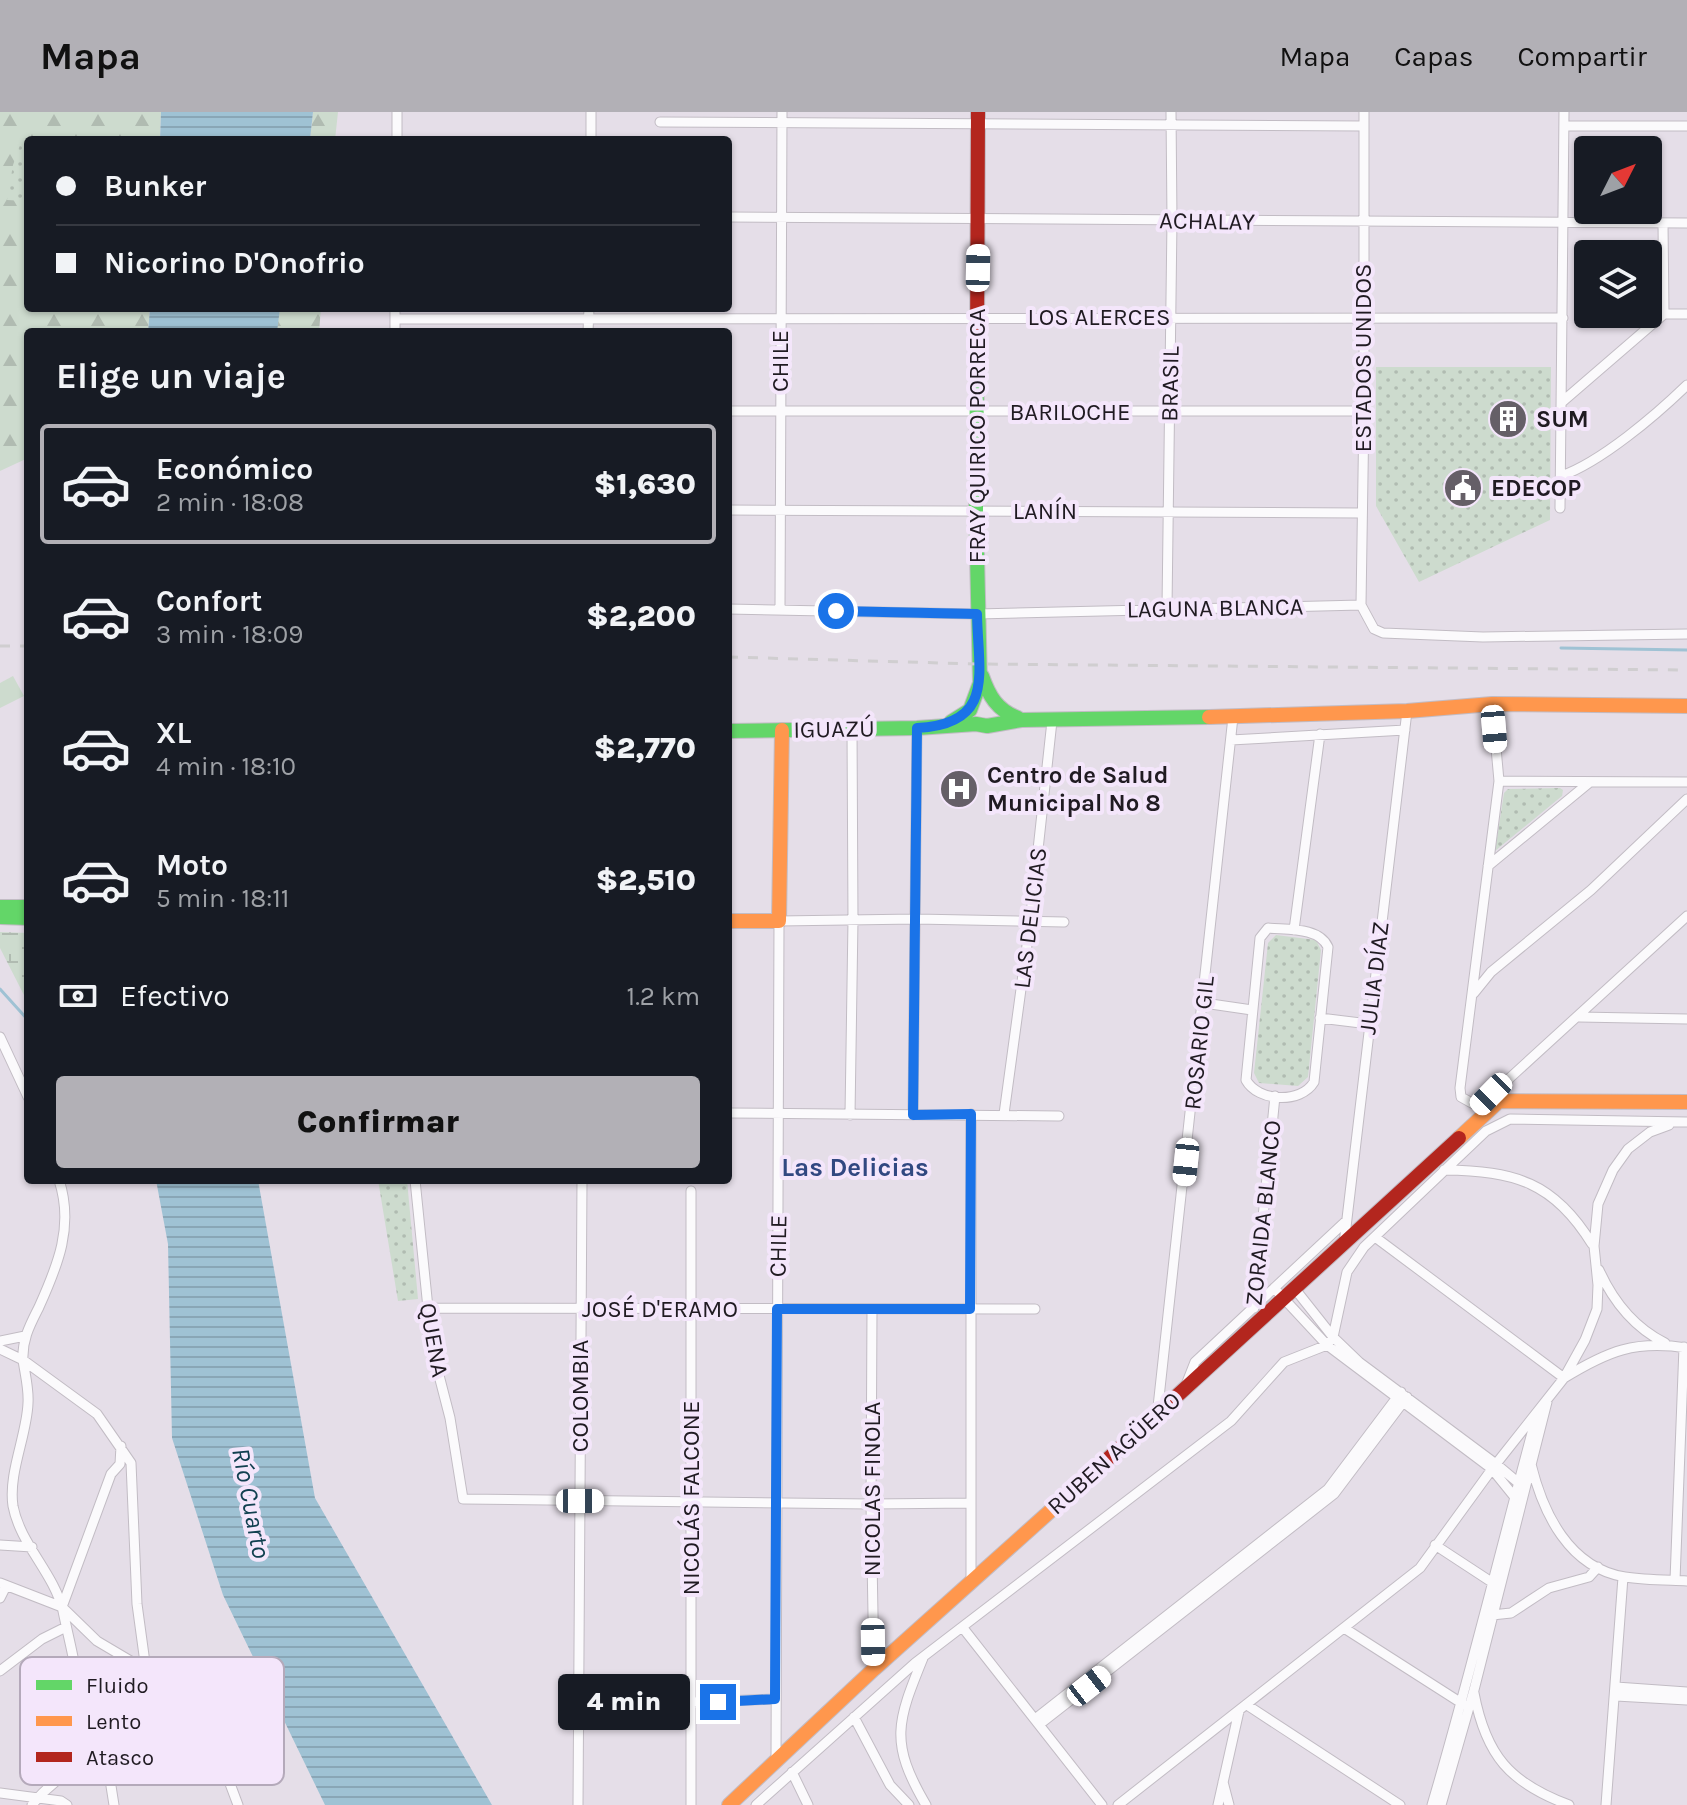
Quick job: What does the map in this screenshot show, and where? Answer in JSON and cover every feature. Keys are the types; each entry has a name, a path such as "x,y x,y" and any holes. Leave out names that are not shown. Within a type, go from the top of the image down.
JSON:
{"main road":[{"name":"FRAY QUIRICO PORRECA","path":"978,118 976,511 981,708 998,714 993,723 1021,720"},
{"path":"981,708 1021,720 1052,721 1407,711 1492,704 1687,706"},
{"name":"IGUAZÚ","path":"732,731 940,727 981,708"},
{"name":"CHILE","path":"779,921 782,730"},
{"path":"0,907 24,907"},
{"path":"0,917 24,918"},
{"path":"732,921 779,921"},
{"name":"RUBEN AGÜERO","path":"729,1805 874,1669 1252,1329 1284,1292 1343,1245 1483,1110 1499,1101 1687,1102"}],"street":[{"path":"397,112 397,136"},
{"path":"591,112 591,136"},
{"name":"CHILE","path":"780,609 782,112"},
{"name":"BRASIL","path":"1167,608 1171,112"},
{"name":"ESTADOS UNIDOS","path":"1361,605 1364,112"},
{"path":"1560,508 1564,112"},
{"path":"660,122 782,124 978,118 1171,125 1364,126"},
{"path":"1564,126 1687,126"},
{"name":"ACHALAY","path":"732,217 1687,223"},
{"path":"1663,223 1664,314"},
{"path":"395,312 395,328"},
{"name":"LOS ALERCES","path":"395,319 588,313 780,319 977,316 1563,318"},
{"path":"1562,402 1664,314 1687,314"},
{"path":"1561,476 1620,441 1687,385"},
{"name":"BARILOCHE","path":"732,411 1364,411"},
{"name":"LANÍN","path":"732,510 1361,513"},
{"path":"1361,605 1374,629 1383,633 1483,637 1687,634"},
{"name":"LAGUNA BLANCA","path":"732,609 977,614 1361,605"},
{"path":"1483,1110 1461,1097 1460,1088 1499,781 1492,704"},
{"name":"JULIA DÍAZ","path":"1343,1245 1407,711"},
{"name":"ROSARIO GIL","path":"1157,1416 1233,717"},
{"name":"LAS DELICIAS","path":"1004,1114 1030,923 1052,721"},
{"path":"850,1115 852,728"},
{"path":"913,1115 917,728"},
{"path":"1231,740 1405,730"},
{"path":"1294,930 1320,734"},
{"path":"1499,781 1687,782"},
{"path":"1488,866 1590,782"},
{"path":"1472,997 1491,972 1591,890 1687,799"},
{"name":"RUBEN AGÜERO","path":"1483,1110 1687,916"},
{"path":"779,921 916,919 1064,922"},
{"name":"CHILE","path":"776,1763 779,921"},
{"name":"ZORAIDA BLANCO","path":"1268,928 1294,930 1324,939 1328,947 1314,1082 1308,1092 1298,1096 1275,1096 1251,1088 1246,1080 1252,1010 1262,932 1268,928"},
{"path":"1204,1003 1252,1010"},
{"path":"1579,1017 1687,1019"},
{"path":"1320,1018 1369,1024"},
{"path":"0,1037 24,1087"},
{"name":"ZORAIDA BLANCO","path":"1252,1329 1275,1096"},
{"path":"732,1113 1059,1116"},
{"path":"971,1114 971,1581"},
{"path":"1330,1341 1352,1262 1486,1131 1510,1119 1682,1122"},
{"path":"1118,1805 1413,1575 1564,1378 1588,1333 1597,1309 1594,1246 1598,1204 1613,1170 1628,1149 1650,1132 1682,1122"},
{"path":"1444,1170 1499,1173 1531,1184 1563,1204 1594,1246"},
{"path":"60,1184 66,1209 63,1246 25,1336 23,1360 28,1403 18,1450 13,1504 20,1527 62,1607 72,1657"},
{"name":"QUENA","path":"415,1184 428,1308 427,1329 450,1418 463,1499 580,1501"},
{"name":"COLOMBIA","path":"578,1805 582,1184"},
{"name":"NICOLÁS FALCONE","path":"691,1191 691,1805"},
{"path":"1184,1391 1195,1362 1254,1306 1284,1292 1346,1221"},
{"path":"1375,1237 1564,1378"},
{"path":"1595,1259 1615,1300 1646,1331 1669,1345"},
{"path":"1284,1292 1330,1341 1521,1485"},
{"path":"1284,1292 1330,1341"},
{"name":"JOSÉ D'ERAMO","path":"428,1308 1035,1309"},
{"name":"NICOLAS FINOLA","path":"872,1309 874,1669"},
{"path":"0,1341 25,1336"},
{"path":"756,1805 923,1658 1220,1430 1284,1362 1330,1341"},
{"path":"1564,1378 1593,1360 1631,1346 1669,1345 1685,1348 1683,1469 1675,1580"},
{"path":"0,1349 23,1360 97,1414 121,1446 133,1471 137,1604 144,1657"},
{"path":"1521,1485 1548,1397"},
{"path":"1038,1721 1328,1489 1402,1398"},
{"path":"1538,1410 1470,1688 1479,1718 1502,1762 1519,1781 1542,1795 1569,1805"},
{"path":"62,1607 111,1474 120,1464 121,1446"},
{"path":"1527,1450 1539,1497 1556,1529 1570,1546 1598,1567 1623,1577 1687,1581"},
{"path":"1494,1466 1517,1500"},
{"path":"580,1501 971,1503"},
{"path":"0,1545 32,1547"},
{"path":"1435,1545 1495,1584"},
{"path":"1492,1615 1511,1613 1549,1588 1589,1577 1598,1567"},
{"path":"1606,1805 1623,1577"},
{"path":"0,1598 3,1584 62,1607 97,1641 124,1657"},
{"path":"1441,1805 1465,1706 1492,1615 1495,1584"},
{"path":"0,1671 42,1639 66,1627"},
{"path":"963,1628 1102,1805"},
{"path":"1344,1628 1465,1706"},
{"path":"923,1658 906,1702 899,1739 908,1774 926,1805"},
{"path":"1616,1691 1687,1692"},
{"path":"1616,1691 1687,1700"},
{"path":"579,1706 775,1699"},
{"path":"1432,1805 1465,1706"},
{"path":"1218,1805 1222,1778 1243,1708"},
{"path":"1243,1708 1400,1805"},
{"path":"854,1717 890,1785 909,1805"},
{"path":"792,1772 808,1805"},
{"path":"1222,1778 1229,1805"},
{"path":"35,1801 52,1785"},
{"path":"111,1785 114,1805"},
{"path":"230,1785 238,1805"},
{"path":"0,1793 35,1801 61,1801 67,1805"}],"green space":[{"path":"0,112 161,112 160,136 24,136 24,312 150,312 148,328 24,328 24,460 0,471"},
{"path":"313,112 338,112 335,136 310,136"},
{"path":"21,142 24,142 24,201 7,200"},
{"path":"279,312 321,312 319,328 277,328"},
{"name":"EDECOP","path":"1376,367 1551,367 1550,520 1419,582 1376,506"},
{"path":"13,676 24,696 0,708 0,683"},
{"path":"1508,789 1563,790 1562,796 1495,851 1504,793"},
{"path":"0,932 24,933 24,995 0,948"},
{"path":"1276,935 1316,940 1321,950 1308,1077 1298,1086 1259,1083 1254,1073 1268,943"},
{"path":"379,1184 407,1184 418,1299 398,1301"}],"water":[{"path":"161,112 313,112 310,136 160,136"},
{"path":"150,312 280,312 278,328 148,328"},
{"name":"Río Cuarto","path":"157,1184 259,1184 315,1498 492,1805 325,1805 284,1721 284,1657 253,1657 223,1595 172,1438 168,1244"}],"waterway":[{"path":"1561,648 1687,650"},
{"path":"0,989 24,1016"}],"railway":[{"path":"0,646 24,646"},
{"path":"732,657 978,664 1687,670"}],"traffic: fast":[{"path":"951,722 970,710 980,683 976,511 977,352"},
{"path":"982,676 995,702 1018,718"},
{"path":"732,731 987,726 1021,720 1209,717"},
{"path":"0,907 24,907"},
{"path":"0,917 24,918"}],"traffic: slow":[{"path":"1209,717 1407,711 1492,704 1687,706"},
{"path":"732,921 779,921 782,730"},
{"path":"1459,1138 1499,1101 1687,1102"},
{"path":"729,1805 874,1669 1086,1479"}],"traffic: jam":[{"path":"977,352 978,112"},
{"path":"1086,1479 1459,1138"}],"place":[{"name":"SUM","path":"1508,419"},
{"name":"EDECOP","path":"1463,488"},
{"name":"Centro de Salud Municipal Nº 8","path":"959,789"}],"district":[{"name":"Las Delicias","path":"855,1167"}],"route":[{"path":"718,1702 775,1699 777,1309 970,1309 971,1114 913,1115 917,728 940,727 961,717 975,701 980,683 977,614 836,611"}]}
